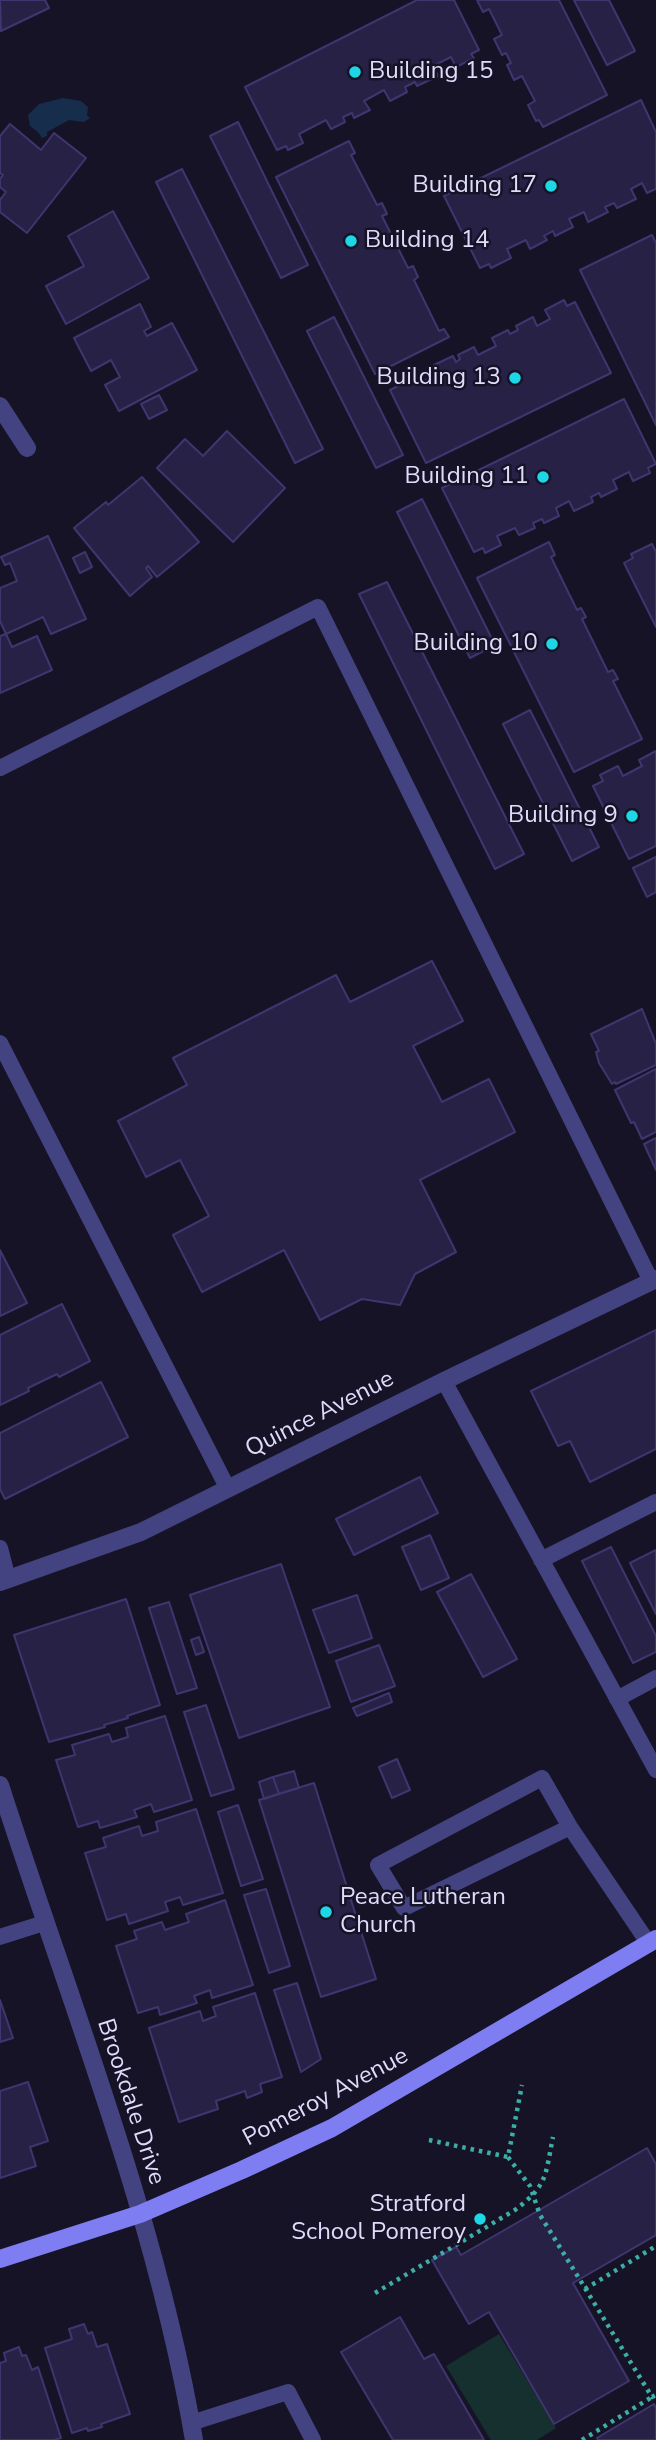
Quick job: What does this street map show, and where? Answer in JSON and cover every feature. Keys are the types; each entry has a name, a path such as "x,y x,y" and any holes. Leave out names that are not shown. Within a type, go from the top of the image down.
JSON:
{"street":[{"path":"0,406 27,448"},
{"name":"Quince Avenue","path":"4,1580 141,1532 654,1280"},
{"name":"Brookdale Drive","path":"0,1785 123,2153 161,2288 192,2432"},
{"name":"Pomeroy Avenue","path":"0,2259 140,2214 332,2129 652,1941"}],"lane":[{"path":"0,768 317,607 654,1280"},
{"path":"0,1043 228,1489"},
{"path":"444,1381 656,1770"},
{"path":"541,1560 656,1502"},
{"path":"0,1548 4,1580"},
{"path":"617,1699 656,1678"},
{"path":"570,1827 404,1908 378,1865 542,1778 570,1827 652,1941"},
{"path":"0,1937 44,1923"},
{"path":"192,2432 288,2392 313,2440"}],"path":[{"path":"508,2157 522,2085"},
{"path":"375,2293 515,2210 534,2195 544,2179 553,2137"},
{"path":"429,2140 508,2157 521,2172 534,2195 540,2216 654,2396 582,2440"},
{"path":"585,2289 656,2246"}],"green space":[{"path":"499,2334 556,2428 537,2440 491,2440 446,2366"}],"water":[{"path":"63,98 81,101 88,107 87,115 90,118 84,122 69,120 47,132 47,136 42,138 30,126 28,115 39,104"}],"building":[{"path":"0,0 45,0 49,8 1,31"},
{"name":"Building 15","path":"417,0 454,0 479,50 471,54 474,58 456,67 451,57 433,66 438,76 417,86 415,82 405,87 407,92 390,101 384,90 364,101 370,110 354,118 352,113 343,117 345,122 331,129 326,120 299,134 303,143 288,150 286,146 277,150 245,87"},
{"path":"477,0 559,0 607,95 543,127 539,120 536,121 528,105 535,101 522,76 514,80 507,65 511,63 506,53 502,55 494,39 502,35 489,9 483,12"},
{"path":"574,0 609,0 635,51 607,65"},
{"name":"Building 17","path":"641,100 656,132 656,189 647,193 642,183 631,189 636,199 617,208 614,203 605,207 608,212 588,222 584,212 569,219 573,227 555,236 553,231 544,236 547,240 530,249 526,240 507,249 511,258 491,268 489,264 480,268 444,196"},
{"path":"238,122 308,265 281,278 210,136"},
{"path":"10,124 41,150 54,133 86,158 27,233 0,212 0,200 6,192 0,187 3,175 0,173 0,136"},
{"name":"Building 14","path":"349,141 355,153 351,155 377,205 382,203 387,214 382,216 408,268 413,266 418,277 414,280 439,331 444,329 449,337 375,374 276,177"},
{"path":"182,169 323,449 295,463 156,182"},
{"path":"113,211 149,278 66,324 46,286 84,266 68,236"},
{"path":"652,235 656,243 656,425 580,270"},
{"name":"Building 13","path":"564,300 567,306 575,302 611,373 426,463 390,390 415,374 419,383 438,374 434,365 453,356 456,362 460,359 458,355 474,347 478,355 496,346 492,338 508,330 510,334 518,330 516,326 533,317 537,326 550,319 545,310"},
{"path":"140,304 151,327 144,331 147,336 172,323 197,370 119,411 105,385 120,377 111,360 91,371 74,338"},
{"path":"334,317 403,455 376,468 307,331"},
{"path":"159,395 167,410 149,419 141,404"},
{"name":"Building 11","path":"624,399 656,464 648,468 650,473 633,481 629,472 613,480 617,489 601,497 599,493 591,497 593,502 574,511 569,501 556,508 559,516 544,523 542,519 533,523 535,528 519,535 515,528 497,536 501,545 485,553 483,548 474,552 442,488"},
{"path":"227,431 285,488 233,542 157,468 185,439 203,456"},
{"path":"142,477 199,542 157,577 148,566 146,568 152,577 130,596 74,528"},
{"path":"422,499 495,645 470,658 397,512"},
{"path":"48,536 86,619 51,634 43,617 6,634 0,621 0,588 17,581 10,563 5,565 1,557"},
{"name":"Building 10","path":"549,542 555,555 551,557 577,610 581,608 586,617 582,619 608,672 613,670 618,679 613,681 642,739 574,772 477,578"},
{"path":"652,544 656,552 656,627 624,563 633,558 631,554"},
{"path":"85,552 92,567 80,573 73,558"},
{"path":"387,582 524,854 495,869 359,594"},
{"path":"6,634 12,647 37,636 52,670 0,693 0,636"},
{"path":"530,710 599,847 572,861 503,724"},
{"name":"Building 9","path":"656,751 656,846 629,859 593,786 603,781 600,775 618,766 623,776 642,766 639,760"},
{"path":"656,857 656,892 647,897 633,868"},
{"path":"432,961 463,1021 413,1046 442,1102 489,1079 515,1132 420,1180 456,1252 415,1274 400,1305 362,1299 320,1320 284,1250 202,1292 173,1235 209,1216 180,1160 146,1177 118,1121 187,1085 173,1058 336,975 350,1002"},
{"path":"642,1009 656,1044 656,1065 612,1084 599,1063 596,1052 599,1051 591,1034"},
{"path":"656,1069 656,1132 642,1139 615,1090"},
{"path":"656,1138 656,1170 644,1144"},
{"path":"0,1250 27,1303 0,1316"},
{"path":"62,1304 90,1361 59,1377 57,1374 28,1388 29,1391 0,1405 0,1335"},
{"path":"656,1330 656,1449 590,1482 570,1441 558,1446 531,1391"},
{"path":"101,1382 128,1437 5,1499 0,1489 0,1433"},
{"path":"420,1477 438,1513 354,1555 336,1519"},
{"path":"430,1535 449,1578 421,1590 402,1547"},
{"path":"611,1547 656,1636 656,1652 633,1663 582,1561"},
{"path":"656,1550 656,1614 630,1563"},
{"path":"281,1564 330,1707 239,1738 190,1595"},
{"path":"471,1574 517,1659 483,1677 437,1592"},
{"path":"357,1595 372,1638 329,1653 313,1610"},
{"path":"126,1599 160,1705 104,1725 105,1727 49,1742 14,1635"},
{"path":"169,1602 197,1688 177,1694 149,1608"},
{"path":"199,1637 204,1652 196,1655 191,1640"},
{"path":"379,1645 395,1686 351,1702 336,1661"},
{"path":"389,1693 392,1702 357,1716 353,1708"},
{"path":"206,1705 234,1789 211,1796 184,1712"},
{"path":"165,1716 192,1800 154,1812 151,1804 134,1810 137,1817 100,1828 98,1821 78,1827 56,1760 75,1755 72,1745 109,1734 112,1742 128,1737 126,1728"},
{"path":"397,1759 410,1790 392,1798 379,1767"},
{"path":"294,1771 299,1788 279,1794 273,1777"},
{"path":"273,1777 279,1794 264,1799 259,1782"},
{"path":"314,1783 376,1979 321,1997 259,1800"},
{"path":"238,1805 263,1879 241,1886 218,1812"},
{"path":"196,1809 223,1893 183,1905 180,1897 165,1902 168,1911 129,1924 126,1914 107,1920 85,1853 106,1847 103,1838 139,1826 142,1836 158,1831 156,1822"},
{"path":"266,1889 290,1966 269,1973 244,1895"},
{"path":"225,1900 253,1985 212,1998 210,1990 194,1996 197,2003 160,2015 158,2007 138,2013 116,1946 137,1939 134,1931 162,1922 165,1930 189,1922 186,1914"},
{"path":"297,1983 321,2059 301,2072 274,1990"},
{"path":"255,1993 282,2077 260,2084 262,2092 247,2098 245,2091 216,2101 218,2109 179,2122 149,2028 200,2011 203,2021 216,2016 213,2007"},
{"path":"0,2000 13,2038 0,2042"},
{"path":"28,2082 48,2141 30,2147 36,2166 0,2178 0,2091"},
{"path":"647,2148 656,2164 656,2235 573,2283 629,2381 554,2424 489,2312 469,2324 432,2260 456,2247 461,2255"},
{"path":"400,2317 424,2359 434,2354 484,2440 393,2440 341,2352"},
{"path":"84,2324 88,2334 92,2332 97,2347 107,2344 130,2414 101,2424 102,2427 72,2433 45,2348 72,2339 69,2329"},
{"path":"19,2347 22,2356 26,2355 32,2370 38,2367 61,2438 0,2440 0,2363 6,2361 4,2353"},
{"path":"654,2404 656,2440 598,2440 597,2438"}],"place":[{"name":"Building 15","path":"355,72"},
{"name":"Building 17","path":"551,186"},
{"name":"Building 14","path":"351,241"},
{"name":"Building 13","path":"515,378"},
{"name":"Building 11","path":"543,477"},
{"name":"Building 10","path":"552,644"},
{"name":"Building 9","path":"632,816"},
{"name":"Peace Lutheran Church","path":"326,1912"},
{"name":"Stratford School Pomeroy","path":"480,2219"}]}
